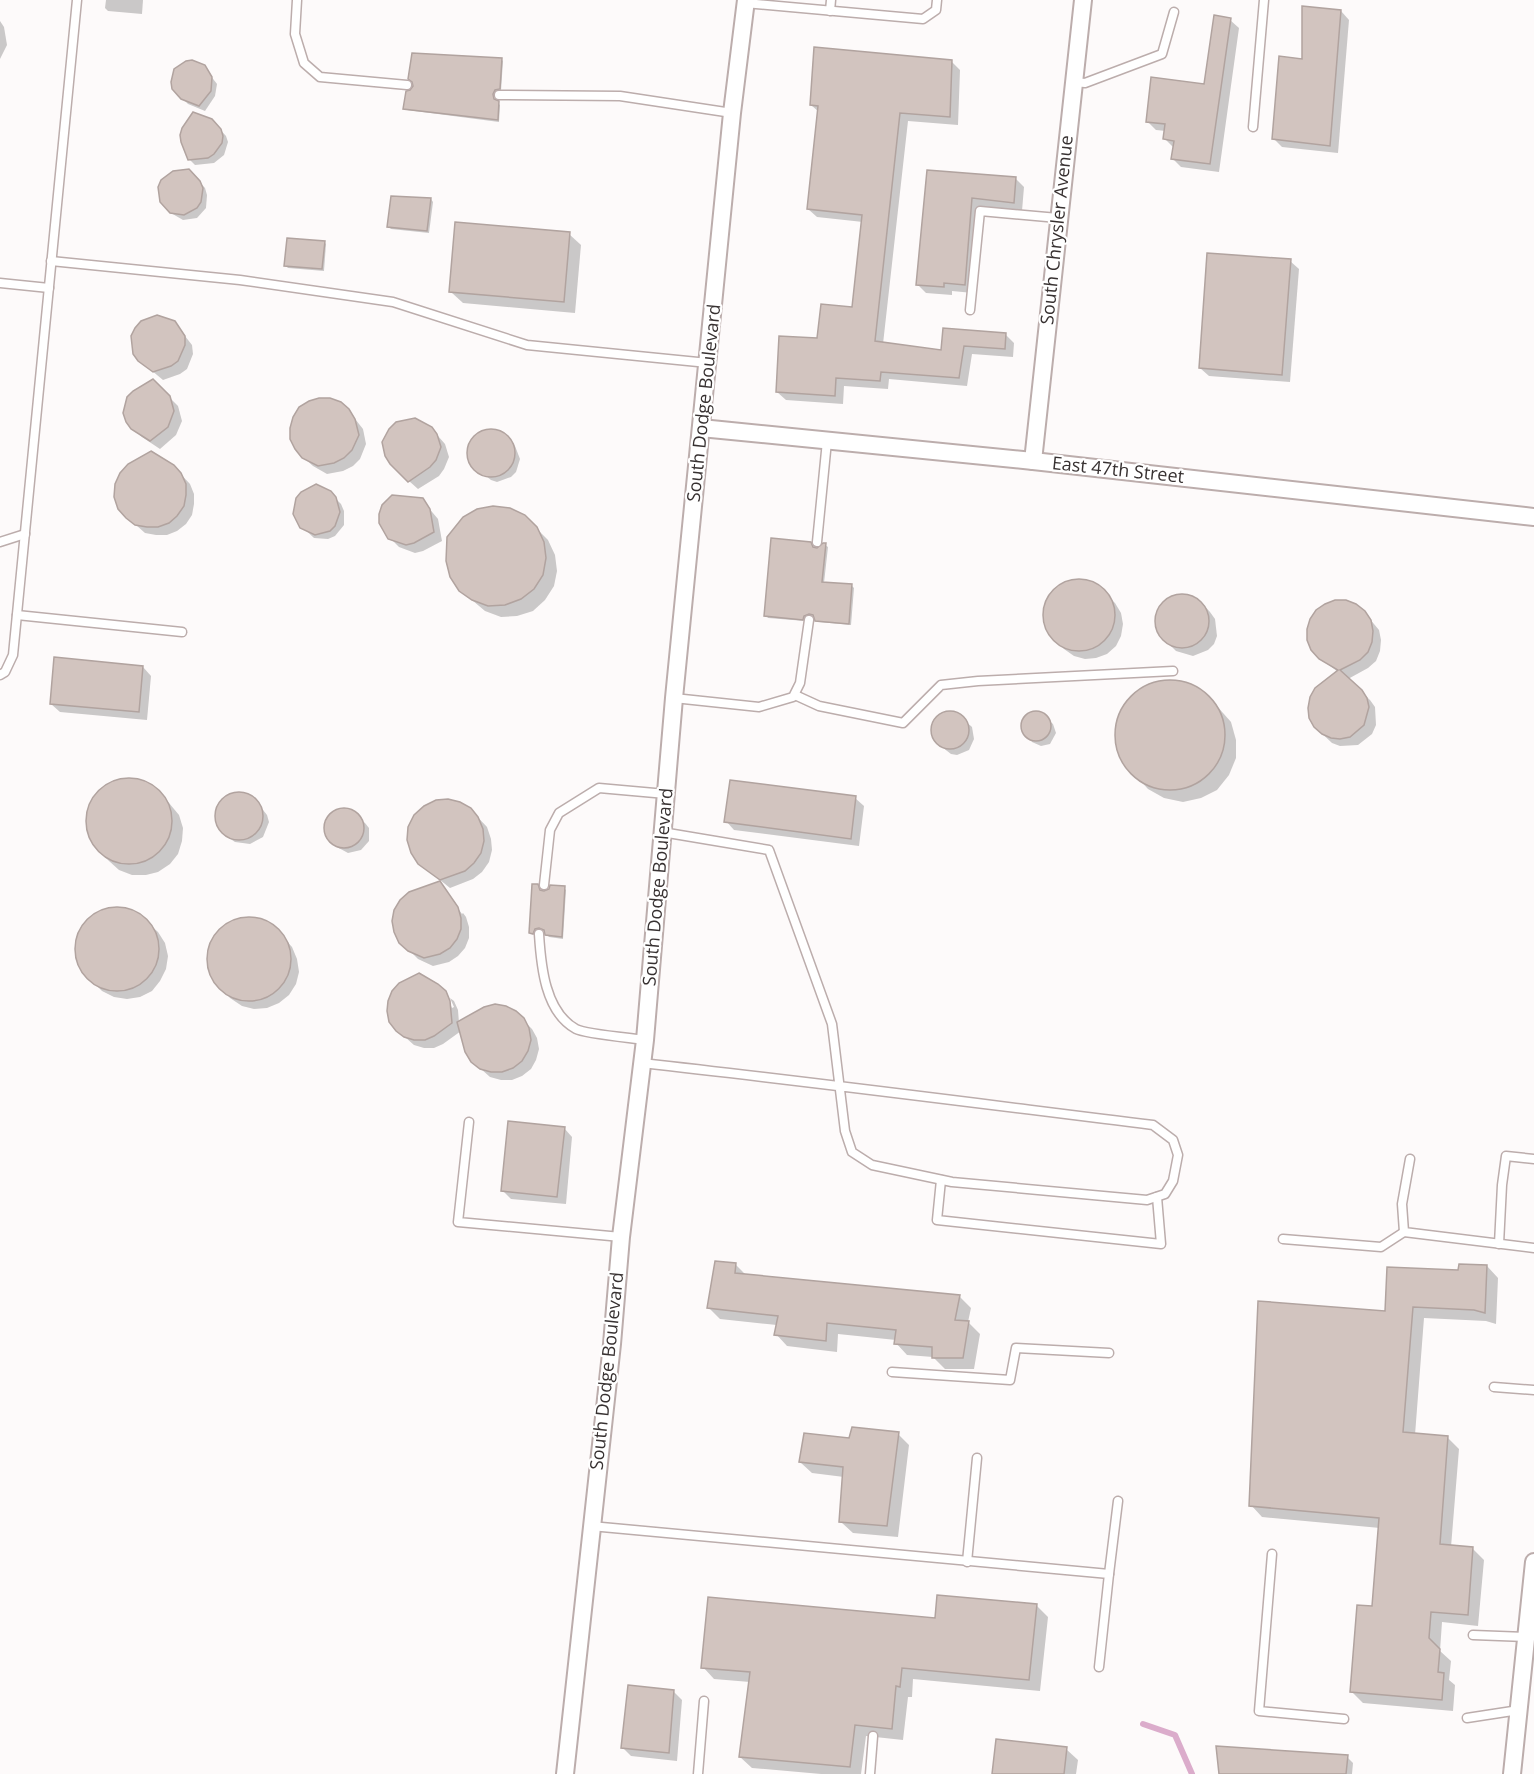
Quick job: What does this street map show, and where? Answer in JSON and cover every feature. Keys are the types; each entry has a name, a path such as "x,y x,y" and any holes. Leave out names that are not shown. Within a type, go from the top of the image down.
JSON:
{"street":[{"name":"South Chrysler Avenue","path":"1033,461 1083,0"},
{"name":"South Dodge Boulevard","path":"565,1774 612,1344 621,1237 645,1040 674,698 732,113 746,2"},
{"name":"East 47th Street","path":"701,428 1033,461 1534,517"},
{"path":"1512,1774 1526,1637 1532,1609 1534,1562"}],"lane":[{"path":"0,675 5,672 13,655 77,0"},
{"path":"297,0 295,34 304,63 320,77 407,85"},
{"path":"830,11 831,0"},
{"path":"746,2 923,20 936,10 938,0"},
{"path":"1253,127 1263,0"},
{"path":"1073,82 1085,84 1162,54 1174,12"},
{"path":"499,95 620,96 732,113"},
{"path":"970,310 980,211 1058,218"},
{"path":"51,261 240,280 393,302 528,345 708,363"},
{"path":"0,283 49,288"},
{"path":"817,542 827,441"},
{"path":"0,542 25,534"},
{"path":"17,615 182,632"},
{"path":"674,698 759,706 793,698 800,683 810,620"},
{"path":"795,694 819,706 903,723 940,686 978,681 1173,671"},
{"path":"544,885 550,830 559,813 599,788 666,794"},
{"path":"642,1063 841,1087 1153,1125 1173,1140 1178,1155 1173,1181 1165,1194 1147,1200 941,1180 872,1165 852,1152 845,1131 841,1087 832,1024 769,850 662,832"},
{"path":"539,934 542,973 558,1014 577,1030 645,1040"},
{"path":"469,1122 458,1222 621,1237"},
{"path":"1499,1244 1506,1156 1534,1159"},
{"path":"1404,1232 1402,1204 1410,1159"},
{"path":"941,1180 937,1220 1161,1244 1157,1197"},
{"path":"1283,1239 1381,1247 1404,1232 1534,1248"},
{"path":"892,1372 1011,1380 1016,1348 1109,1353"},
{"path":"1494,1387 1534,1390"},
{"path":"966,1562 977,1458"},
{"path":"1099,1667 1118,1501"},
{"path":"591,1526 1109,1574"},
{"path":"1272,1554 1259,1711 1344,1719"},
{"path":"1473,1635 1526,1637"},
{"path":"698,1774 704,1701"},
{"path":"1467,1718 1519,1710"},
{"path":"870,1774 873,1736"}],"building":[{"path":"1302,6 1341,10 1330,146 1272,139 1279,56 1302,59"},
{"path":"1214,15 1231,18 1210,164 1171,159 1174,141 1163,139 1165,124 1146,122 1151,77 1204,84"},
{"path":"814,47 952,60 950,117 900,113 875,341 941,350 943,328 1006,333 1005,349 964,346 959,378 881,372 880,381 836,378 835,396 776,392 779,336 817,338 821,304 852,307 862,215 807,209 818,106 810,105"},
{"path":"412,53 502,58 500,89 495,90 493,94 494,99 499,101 498,120 403,109 406,91 413,86 408,79"},
{"path":"192,60 205,65 212,77 211,91 199,106 181,99 172,89 174,69"},
{"path":"193,112 212,119 221,129 222,143 208,158 188,160 181,142 182,128"},
{"path":"189,169 203,188 201,202 197,208 184,215 170,213 160,202 158,187 161,180 173,171"},
{"path":"927,170 1016,177 1014,203 972,198 965,285 944,283 944,287 916,285"},
{"path":"391,196 431,198 427,231 387,227"},
{"path":"455,222 570,232 564,302 449,292"},
{"path":"287,238 325,241 322,269 284,266"},
{"path":"1207,253 1291,259 1282,375 1199,368"},
{"path":"157,315 175,321 185,336 185,345 178,361 153,372 138,361 133,354 131,336 141,321"},
{"path":"153,379 170,396 174,411 168,427 150,441 131,429 123,413 127,397"},
{"path":"319,398 330,398 341,402 349,409 355,419 359,435 352,450 344,458 334,463 318,466 302,458 295,449 290,439 290,428 299,407"},
{"path":"415,418 432,427 441,447 436,460 430,467 408,482 390,464 385,456 382,442 396,422"},
{"path":"491,429 508,436 515,453 508,470 491,477 474,470 467,453 474,436"},
{"path":"151,451 174,465 186,484 184,506 169,523 158,527 135,525 118,509 114,497 115,484 120,473 128,464"},
{"path":"316,484 331,491 336,497 340,512 335,526 330,531 315,535 300,528 293,514 296,498 301,492"},
{"path":"392,495 423,498 430,509 434,532 406,545 388,539 379,523 379,514 382,505"},
{"path":"493,506 510,508 525,515 537,527 544,542 546,558 543,575 534,589 521,599 505,605 488,606 472,600 459,591 450,577 446,561 447,537 463,517 477,509"},
{"path":"771,538 811,542 813,547 817,548 826,543 822,582 852,584 849,624 815,621 813,615 809,614 804,616 803,620 764,616"},
{"path":"1079,579 1099,585 1109,595 1115,615 1109,635 1099,645 1079,651 1059,645 1049,635 1043,615 1049,595 1059,585"},
{"path":"1177,594 1187,594 1197,598 1205,606 1209,621 1205,636 1197,644 1187,648 1177,648 1167,644 1159,636 1155,626 1155,616 1159,606 1167,598"},
{"path":"1335,600 1346,600 1365,611 1371,620 1373,631 1368,652 1360,660 1340,670 1362,690 1369,707 1364,725 1350,737 1340,739 1322,734 1314,727 1309,718 1308,708 1315,688 1338,670 1319,659 1311,650 1307,640 1307,629 1316,610"},
{"path":"54,657 143,666 139,712 50,704"},
{"path":"1170,680 1191,684 1209,696 1221,714 1225,735 1221,756 1209,774 1191,786 1170,790 1149,786 1131,774 1119,756 1115,735 1119,714 1131,696 1149,684"},
{"path":"950,711 964,716 969,730 964,744 950,749 936,744 931,730 936,716"},
{"path":"1036,711 1047,715 1051,726 1047,737 1036,741 1025,737 1021,726 1025,715"},
{"path":"129,778 146,781 160,790 169,804 172,821 169,838 160,852 146,861 129,864 112,861 98,852 89,838 86,821 89,804 98,790 112,781"},
{"path":"730,780 856,796 851,839 724,822"},
{"path":"234,792 244,792 256,799 263,811 263,821 256,833 244,840 234,840 219,829 215,821 215,811 226,796"},
{"path":"448,799 471,808 483,829 484,841 481,853 465,871 440,880 418,864 411,853 407,840 408,827 414,815 424,806 436,800"},
{"path":"344,808 352,809 358,814 363,820 363,836 358,842 352,847 344,848 336,847 330,842 325,836 324,828 325,820 330,814 336,809"},
{"path":"440,881 458,907 461,929 450,948 440,954 424,958 408,951 399,943 392,921 394,910 409,892"},
{"path":"532,884 538,884 540,890 544,891 549,889 550,885 565,886 562,937 545,935 544,930 539,928 535,929 533,934 529,933"},
{"path":"117,907 133,910 147,919 156,933 159,949 156,965 147,979 133,988 117,991 101,988 87,979 78,965 75,949 78,933 87,919 101,910"},
{"path":"249,917 272,924 284,936 291,959 284,982 272,994 249,1001 226,994 214,982 207,959 214,936 226,924"},
{"path":"419,973 446,991 450,1001 452,1023 425,1040 404,1037 396,1031 389,1022 387,1011 392,991 399,983"},
{"path":"495,1004 506,1006 524,1018 531,1040 522,1061 502,1072 480,1069 471,1062 465,1052 457,1022 484,1007"},
{"path":"508,1121 565,1127 557,1197 501,1191"},
{"path":"715,1261 736,1263 735,1273 960,1295 955,1320 969,1321 963,1358 932,1358 932,1347 894,1344 896,1330 827,1323 826,1341 774,1335 778,1316 707,1308"},
{"path":"1459,1264 1487,1265 1485,1313 1474,1310 1413,1307 1403,1432 1448,1436 1440,1544 1473,1547 1468,1615 1431,1612 1429,1638 1440,1649 1438,1672 1444,1673 1442,1700 1350,1692 1357,1605 1372,1606 1379,1518 1249,1506 1258,1301 1385,1311 1387,1267 1458,1270"},
{"path":"852,1427 899,1432 887,1526 839,1522 843,1467 799,1462 804,1433 849,1438"},
{"path":"937,1595 1037,1604 1029,1680 902,1668 900,1687 896,1686 892,1729 855,1725 850,1767 739,1757 750,1672 701,1668 708,1597 935,1618"},
{"path":"628,1685 674,1690 669,1753 621,1748"},
{"path":"996,1739 1067,1747 1064,1774 992,1774"},
{"path":"1216,1746 1348,1755 1346,1774 1219,1774"}],"waterway":[{"path":"1143,1724 1175,1735 1192,1774"}]}
